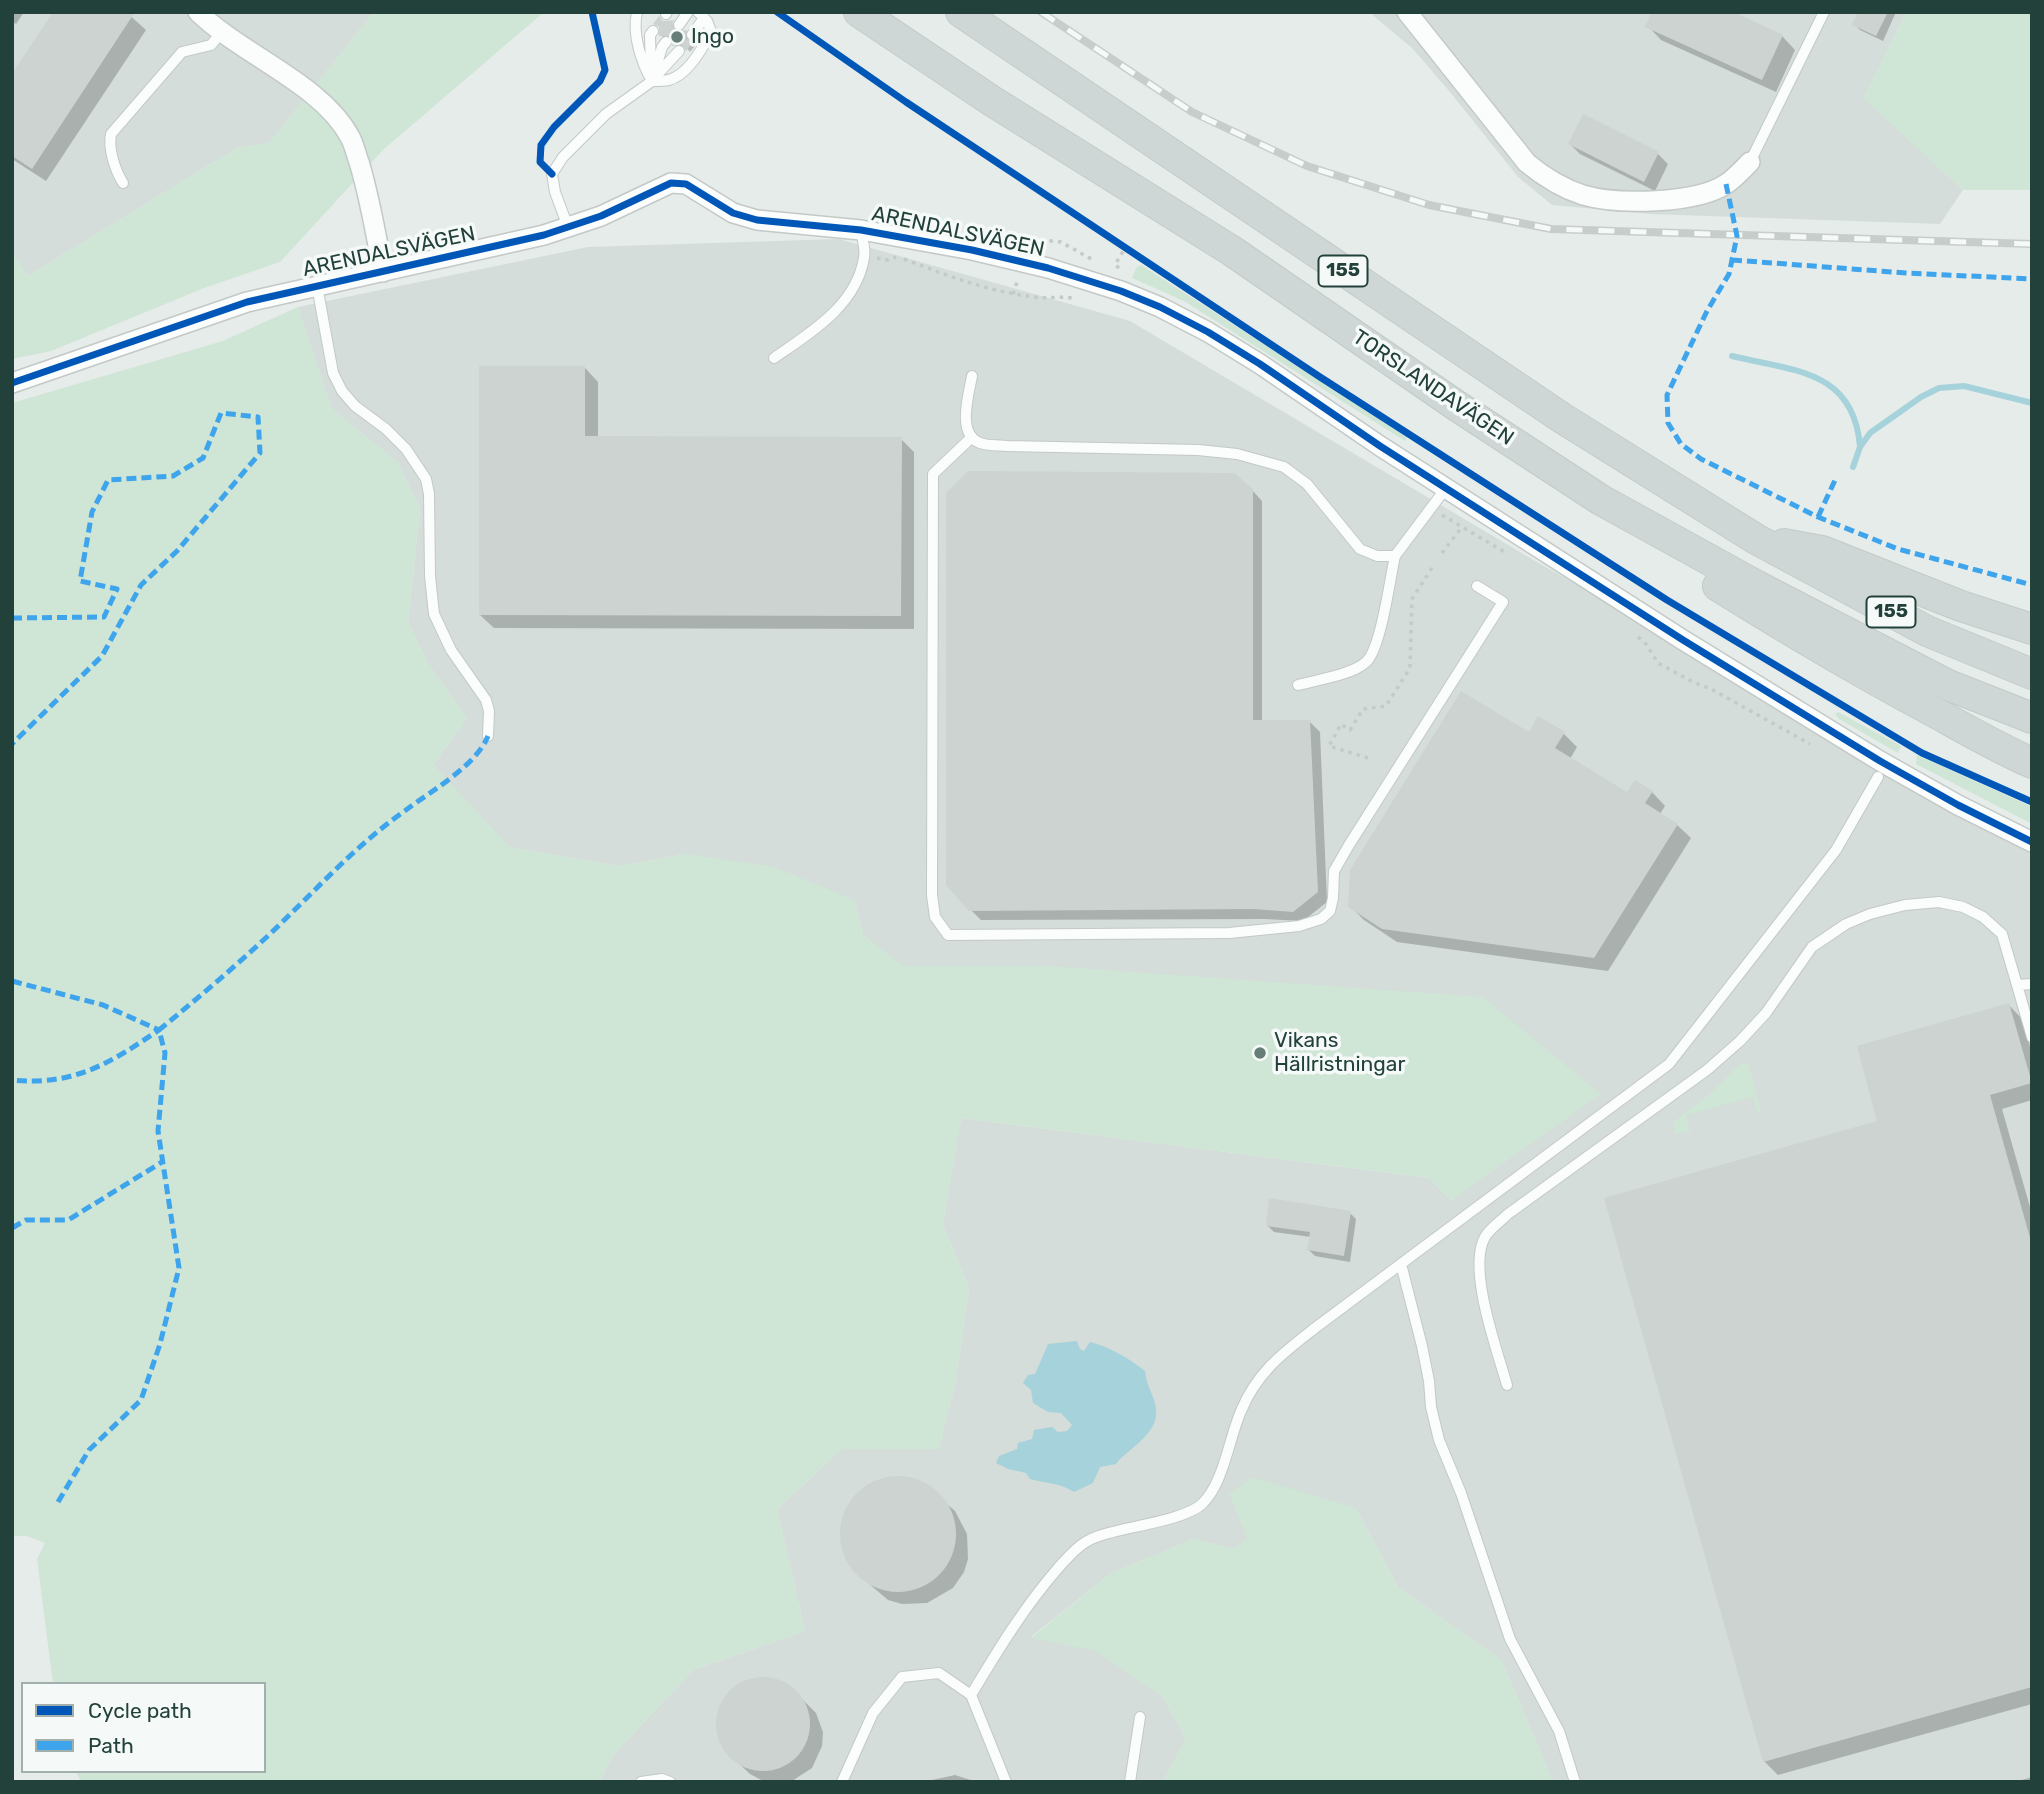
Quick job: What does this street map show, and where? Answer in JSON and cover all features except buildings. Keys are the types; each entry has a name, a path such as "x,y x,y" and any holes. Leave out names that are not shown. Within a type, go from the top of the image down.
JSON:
{"main road":[{"name":"TORSLANDAVÄGEN","path":"859,12 992,101 1232,251 1457,406 1601,500 1757,586 1948,685 2032,718"},
{"name":"155","path":"961,12 1562,418 1756,540 1927,631 2032,674"},
{"path":"1601,500 1632,532 1772,620 1882,684 2010,754 2032,763"},
{"path":"1756,540 1822,551 1961,606 2032,629"}],"street":[{"path":"198,12 221,33 317,97 335,115 351,138 372,208 383,272"},
{"path":"1407,12 1527,163 1549,181 1584,195 1671,201 1694,197 1726,184 1750,162"},
{"name":"ARENDALSVÄGEN","path":"12,383 247,302 544,235 601,216 671,183 686,184 733,213 757,220 918,238 1021,261 1085,279 1160,307 1260,364 1446,488 1683,640 1880,761 2032,842"}],"lane":[{"path":"637,12 635,28 645,70 652,81"},
{"path":"679,24 688,12"},
{"path":"1750,162 1824,12"},
{"path":"652,81 672,79 704,48 711,31 701,15"},
{"path":"692,34 701,15"},
{"path":"652,81 650,35 653,32"},
{"path":"122,183 112,153 111,134 182,52 211,45 221,33"},
{"path":"652,81 664,44"},
{"path":"568,228 555,192 552,174 563,157 606,114 652,81 679,51"},
{"path":"774,358 820,327 849,295 865,256 861,230"},
{"path":"317,286 333,373 342,391 355,406 386,429 406,449 426,480 429,494 430,576 434,614 451,650 486,700 489,711 488,736"},
{"path":"972,376 964,420 972,437 980,443 1198,450 1237,454 1284,467 1307,484 1360,549 1377,556 1395,556"},
{"path":"972,437 933,474 932,895 935,917 948,935 1229,933 1299,926 1321,919 1330,911 1334,871 1503,602 1477,586"},
{"path":"1298,685 1348,672 1366,662 1376,647 1395,556 1446,488"},
{"path":"971,1695 1028,1604 1069,1556 1092,1538 1187,1513 1201,1505 1212,1492 1242,1409 1269,1365 1314,1328 1669,1064 1836,850 1878,777"},
{"path":"1507,1385 1480,1281 1479,1256 1485,1236 1508,1214 1707,1070 1766,1013 1812,947 1846,924 1870,914 1905,905 1939,902 1963,907 1983,917 2002,934 2032,1037"},
{"path":"2017,985 2032,984"},
{"path":"1401,1264 1422,1346 1439,1440 1461,1493 1510,1639 1559,1731 1575,1782"},
{"path":"842,1782 873,1713 902,1677 939,1673 971,1695 1006,1782"},
{"path":"1130,1782 1140,1717"},
{"path":"641,1782 662,1779 670,1782"}],"path":[{"path":"1041,240 1061,242 1098,263"},
{"path":"1013,294 1017,282"},
{"path":"1442,553 1462,527"},
{"path":"1368,758 1329,746 1341,724 1350,730 1363,709 1386,706 1410,668 1412,599 1432,568"}],"shaded area":[{"path":"12,12 374,12 269,143 237,148 28,276 12,253"},
{"path":"1369,12 1906,12 1864,98 1963,190 1940,224 1650,214 1552,205 1518,177 1412,48"},
{"path":"839,239 1130,321 1542,565 2032,835 2032,1782 1553,1782 1502,1661 1398,1587 1356,1508 1247,1539 1234,1549 1193,1539 1110,1574 1031,1637 1095,1650 1163,1697 1186,1739 1163,1782 599,1782 614,1754 693,1670 805,1631 777,1509 842,1449 939,1448 956,1380 969,1287 943,1225 961,1118 1429,1178 1451,1200 1600,1094 1049,966 902,966 863,935 854,900 687,854 618,866 509,847 433,765 467,718 428,664 408,622 420,509 398,463 331,408 298,307 588,247"}],"green space":[{"path":"374,12 544,12 384,149 280,262 204,288 51,351 12,359 12,253 28,276 237,148 269,143"},
{"path":"1906,12 2032,12 2032,190 1963,190 1863,98"},
{"path":"1141,265 1407,437 1405,441 1184,301 1132,278 1136,268"},
{"path":"298,307 331,408 398,463 420,509 408,622 428,664 467,718 433,765 510,847 618,866 687,854 775,867 854,900 863,935 903,966 1049,966 1483,997 1601,1094 1451,1200 1429,1178 961,1118 943,1225 969,1287 956,1380 939,1449 842,1449 777,1509 805,1631 693,1670 614,1754 599,1782 81,1782 77,1773 266,1773 266,1682 53,1682 37,1559 45,1543 27,1536 12,1536 12,403 223,341"},
{"path":"1838,712 1901,746 1898,753 1839,719 1835,714"},
{"path":"1917,755 2032,807 2032,824 1916,764"},
{"path":"1742,1062 1749,1065 1761,1113 1758,1113 1753,1097 1686,1115 1690,1132 1675,1134 1673,1122 1710,1094"},
{"path":"1252,1477 1356,1508 1398,1587 1502,1661 1553,1782 1163,1782 1186,1739 1163,1697 1095,1651 1031,1638 1110,1574 1193,1539 1234,1549 1247,1538 1229,1494"}],"water":[{"path":"1077,1341 1080,1349 1084,1351 1090,1342 1097,1344 1145,1371 1154,1399 1156,1417 1148,1433 1116,1464 1100,1467 1093,1483 1074,1492 1058,1485 1030,1479 1026,1473 996,1463 999,1456 1017,1449 1018,1443 1032,1439 1034,1430 1052,1427 1058,1432 1067,1431 1072,1425 1061,1413 1048,1412 1033,1403 1031,1390 1023,1383 1028,1375 1035,1374 1048,1344"}],"waterway":[{"path":"1732,356 1798,371 1833,388 1846,402 1855,422 1860,447"},
{"path":"1853,467 1860,447 1870,433 1921,397 1939,388 1964,386 2032,403"}],"railway":[{"path":"1041,12 1192,112 1307,166 1429,205 1551,229 2032,244"}],"marked path":[{"path":"1726,184 1737,236 1729,274 1707,311 1667,395 1668,423 1681,444 1701,459 1818,517 1898,549 2032,585"},
{"path":"1732,260 2032,279"},
{"path":"12,618 104,617 117,589 80,581 92,512 108,480 173,476 203,458 221,413 258,417 260,453 177,551 141,585 102,656 12,744"},
{"path":"1818,517 1836,478"},
{"path":"58,1502 89,1450 141,1400 160,1344 179,1268 158,1131 165,1053 159,1030 258,945 370,838 463,768 474,758 488,736"},
{"path":"12,981 103,1005 159,1030 91,1070 55,1079 12,1080"},
{"path":"12,1228 26,1220 68,1220 162,1162"}],"cycle path":[{"path":"552,174 540,162 541,145 554,127 600,81 605,70 592,12"},
{"path":"777,12 906,102 1320,377 1667,600 1922,753 2032,802"},
{"path":"12,383 247,302 544,235 601,216 671,183 686,184 733,213 757,220 861,230 972,250 1048,268 1121,291 1160,307 1260,364 1380,446 1683,640 1880,761 1958,805 2032,842"}],"place":[{"name":"Ingo","path":"677,37"},
{"name":"Vikans Hällristningar","path":"1260,1053"}]}
